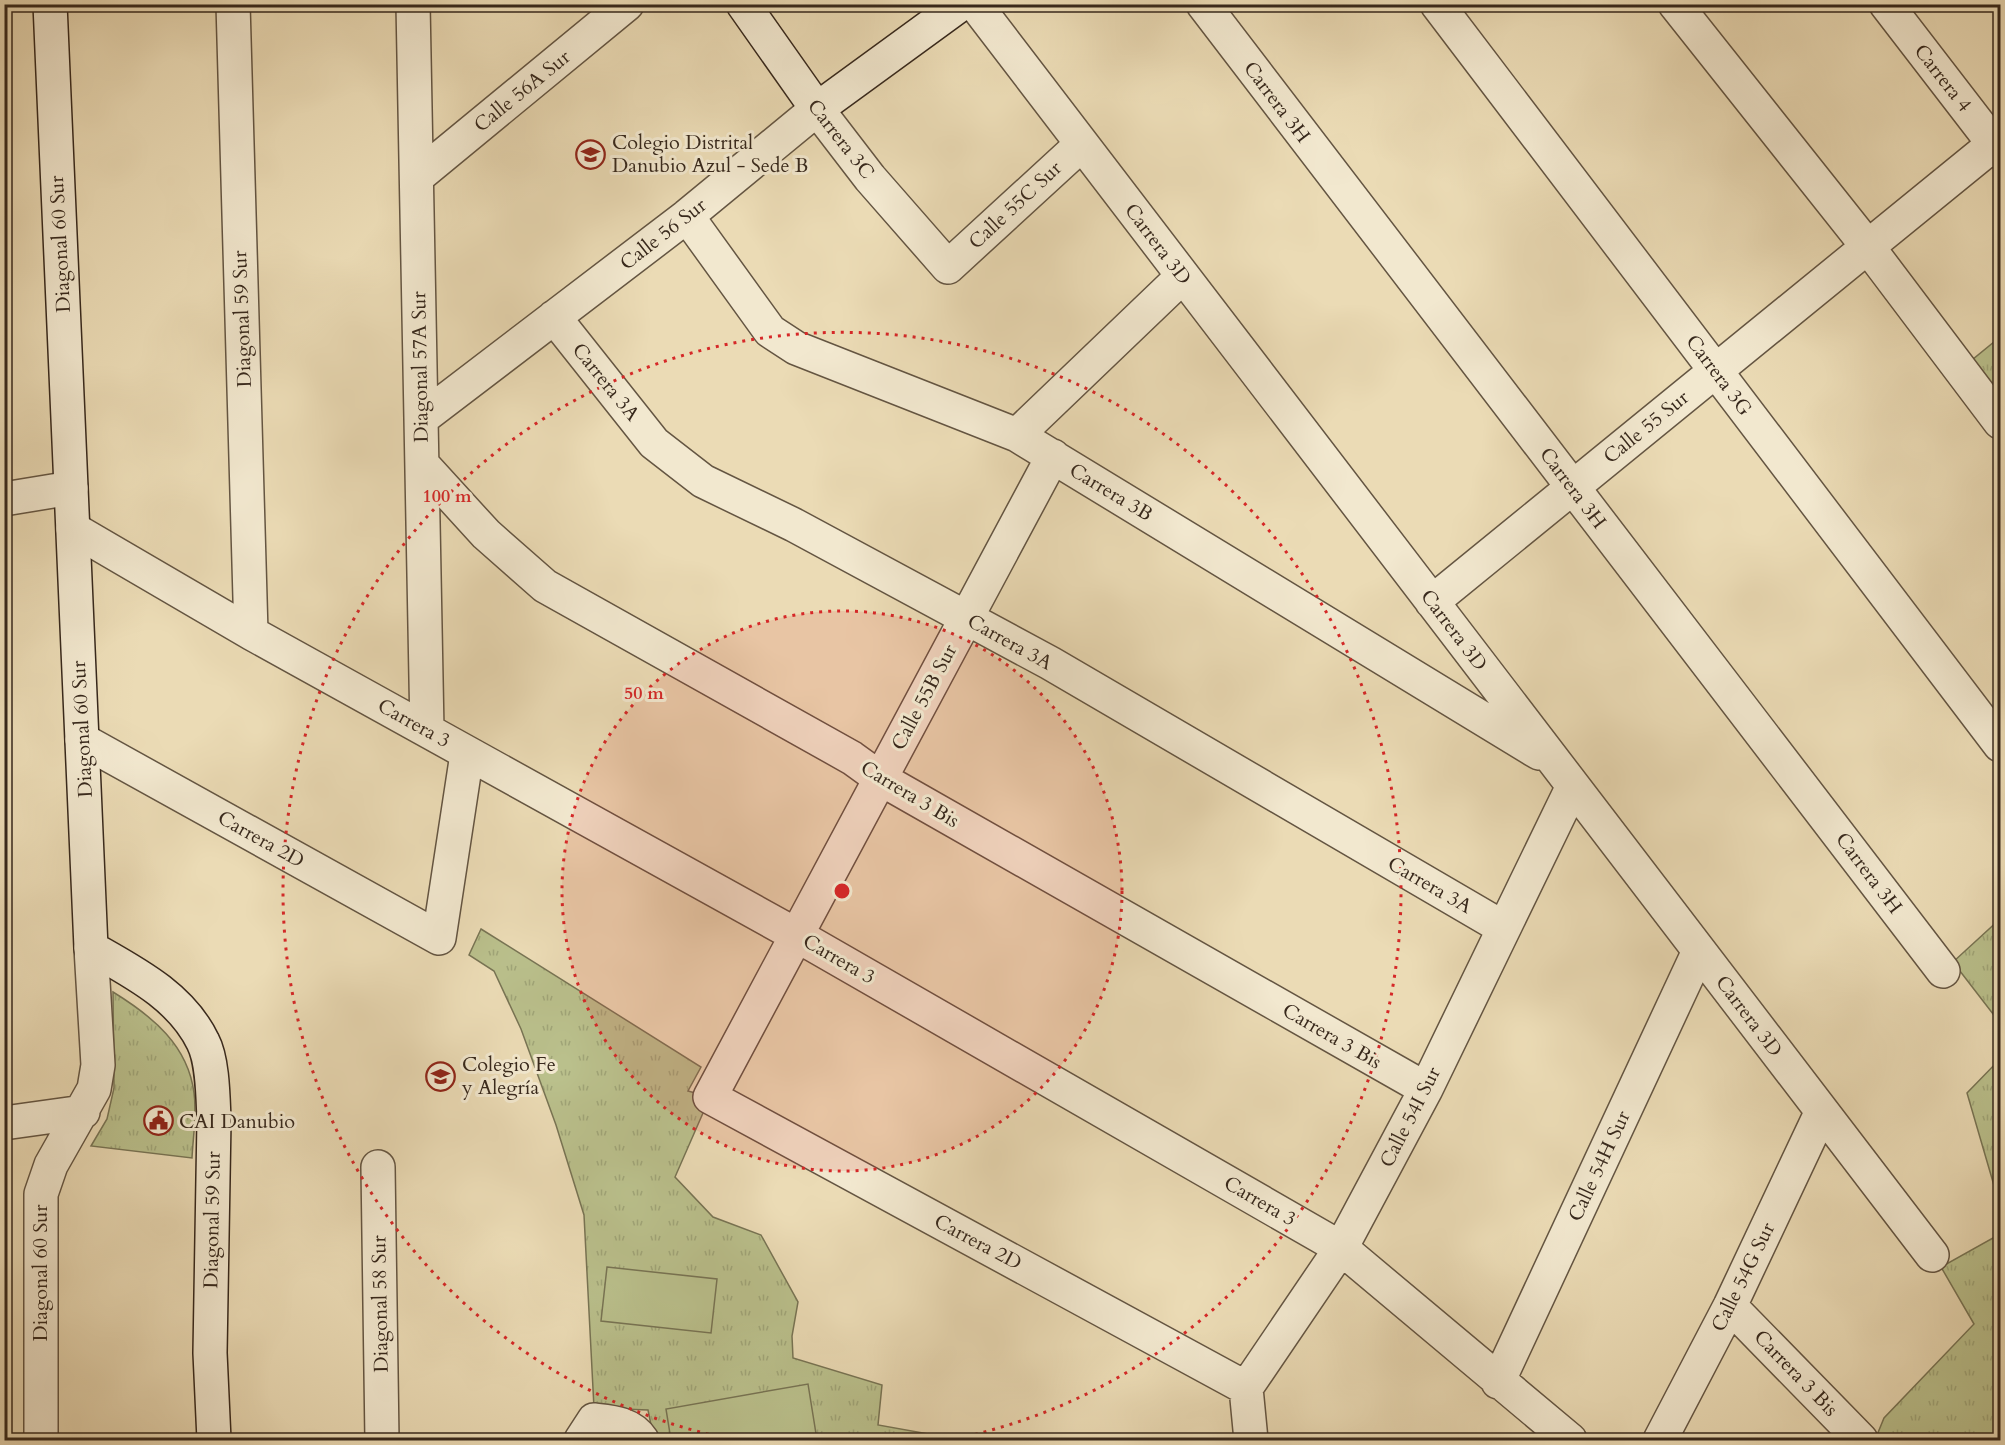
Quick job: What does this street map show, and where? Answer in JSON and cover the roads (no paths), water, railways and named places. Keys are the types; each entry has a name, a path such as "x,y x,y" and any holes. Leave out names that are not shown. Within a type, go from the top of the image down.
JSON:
{"street":[{"name":"Diagonal 60 Sur","path":"41,1440 41,1194 51,1165 94,1089 98,1065 50,4"},
{"name":"Diagonal 59 Sur","path":"233,4 251,633"},
{"name":"Diagonal 57A Sur","path":"413,4 427,730"},
{"name":"Calle 56A Sur","path":"417,177 627,4"},
{"name":"Carrera 3C","path":"743,4 817,109 870,177 948,267"},
{"name":"Calle 56 Sur","path":"421,419 687,216 817,109 961,4"},
{"name":"Carrera 3D","path":"975,4 1932,1255"},
{"name":"Carrera 3H","path":"1203,4 1944,971"},
{"name":"Carrera 3G","path":"1437,4 2001,745"},
{"path":"1675,4 1868,247 2001,422"},
{"name":"Carrera 4","path":"1886,4 1999,145"},
{"name":"Calle 55C Sur","path":"948,267 1082,144"},
{"name":"Calle 55 Sur","path":"1432,602 1868,247 1999,145"},
{"name":"Carrera 3B","path":"687,216 770,331 796,348 1017,435 1564,774"},
{"path":"1017,435 1183,276"},
{"name":"Carrera 3A","path":"554,317 654,443 703,481 794,525 1050,663 1502,927"},
{"name":"Calle 55B Sur","path":"710,1097 1053,456"},
{"name":"Carrera 3 Bis","path":"422,464 486,534 544,586 852,758 881,780 1426,1089"},
{"path":"4,499 71,488"},
{"name":"Carrera 3","path":"73,529 251,633 798,936 1341,1248 1498,1382 1570,1440"},
{"name":"Carrera 2D","path":"82,740 439,938 467,754"},
{"name":"Calle 54I Sur","path":"1246,1388 1341,1248 1426,1089 1502,927 1564,774"},
{"name":"Diagonal 59 Sur","path":"91,948 154,984 182,1014 204,1043 213,1093 214,1120 210,1353 214,1440"},
{"name":"Calle 54H Sur","path":"1498,1382 1699,951"},
{"name":"Carrera 2D","path":"710,1097 1246,1388"},
{"name":"Calle 54G Sur","path":"1660,1440 1730,1306 1822,1111"},
{"path":"4,1123 83,1112"},
{"name":"Diagonal 58 Sur","path":"378,1167 382,1440"},
{"name":"Carrera 3 Bis","path":"1730,1306 1861,1440"},
{"path":"1246,1388 1251,1440"},
{"path":"587,1430 621,1423 642,1440"}],"place":[{"name":"Colegio Distrital Danubio Azul - Sede B","path":"591,154"},
{"name":"Colegio Fe y Alegría","path":"441,1076"},
{"name":"CAI Danubio","path":"158,1121"}]}
